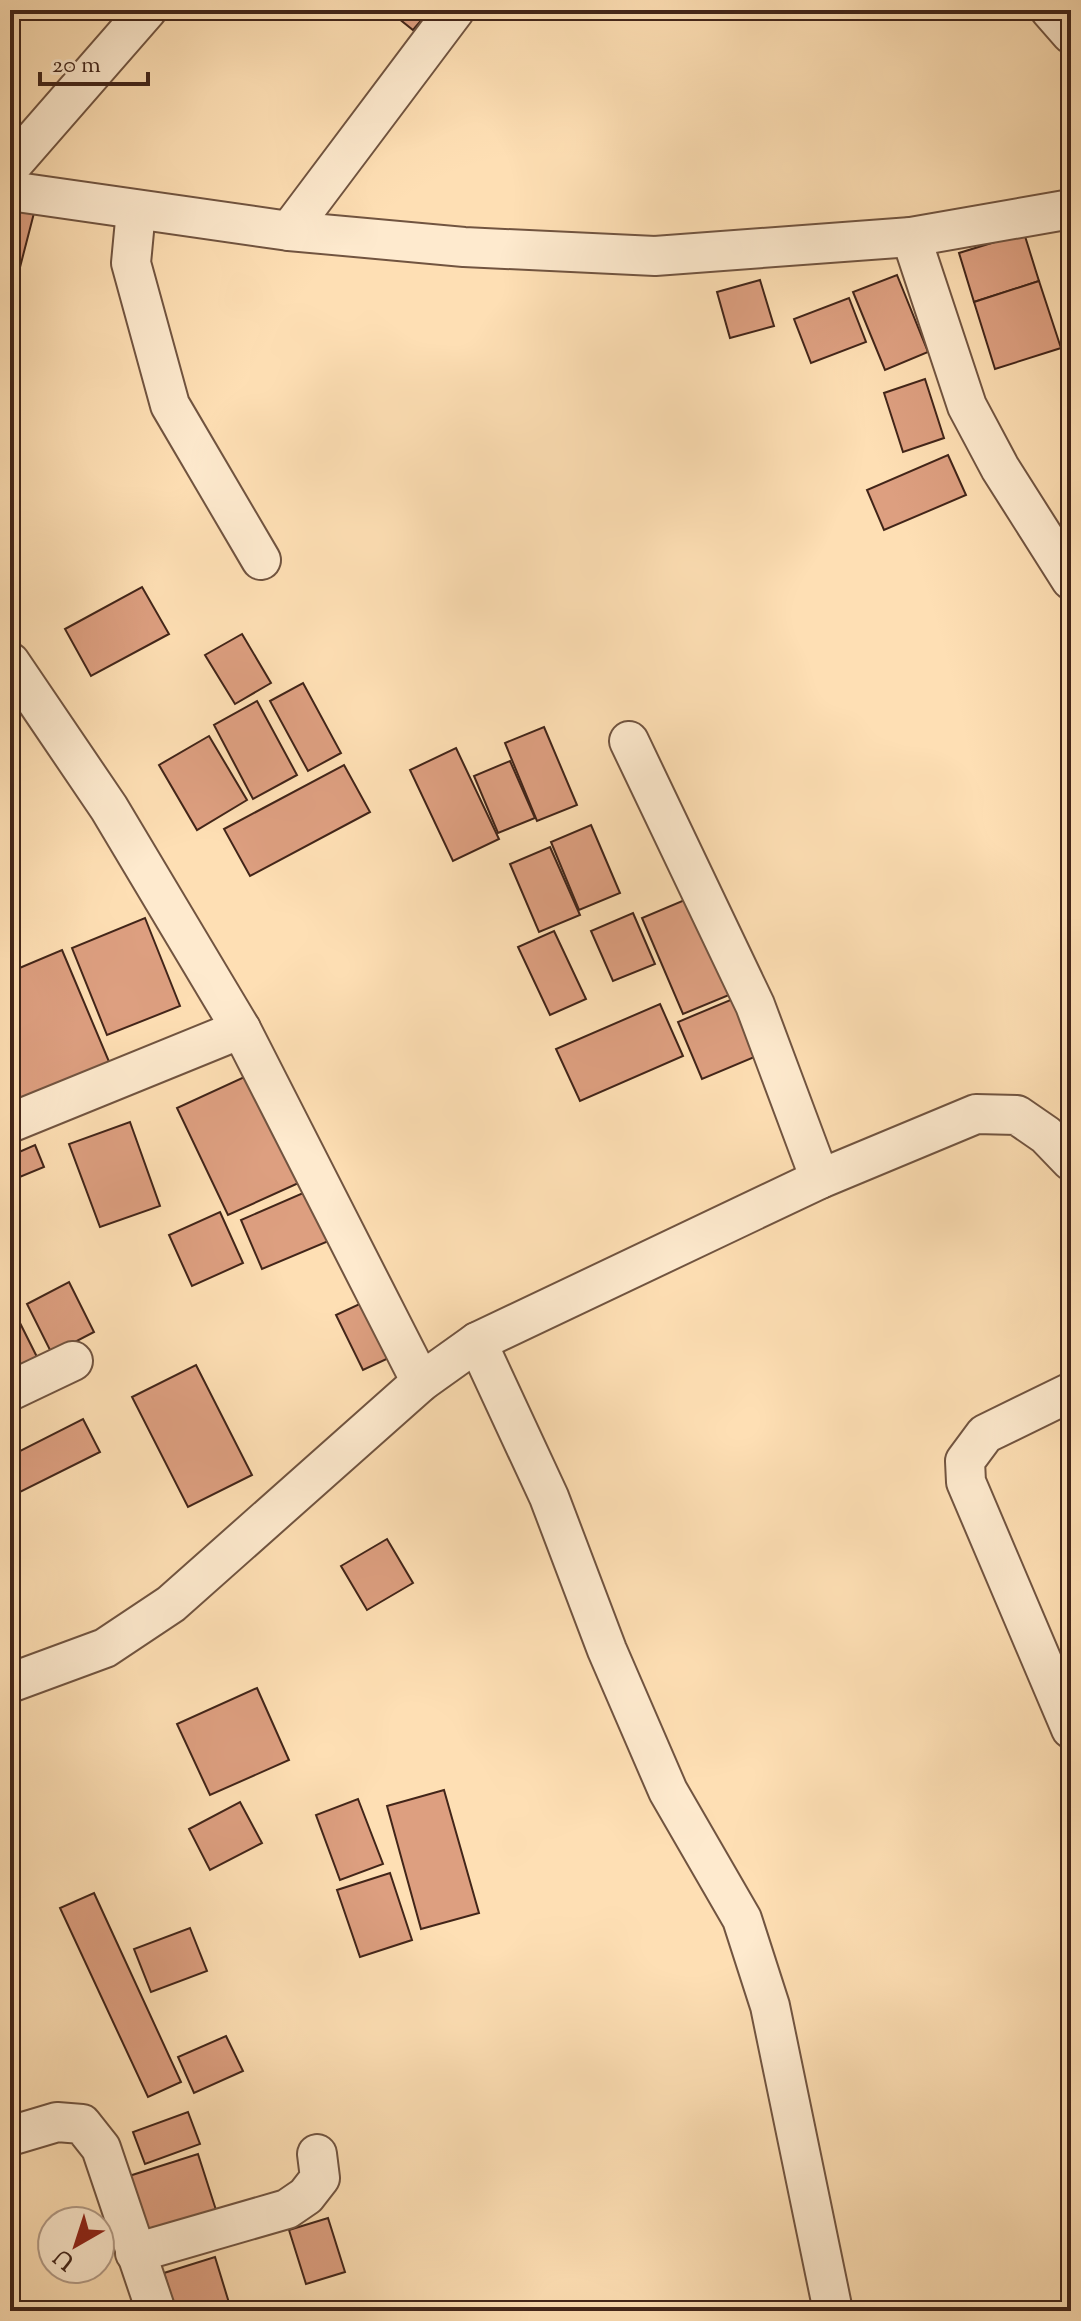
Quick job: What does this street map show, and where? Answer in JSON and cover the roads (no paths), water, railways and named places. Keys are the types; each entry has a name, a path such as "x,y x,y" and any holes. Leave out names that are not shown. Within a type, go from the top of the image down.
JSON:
{"street":[{"path":"10,167 147,10"},
{"path":"289,231 455,10"},
{"path":"1050,10 1071,34"},
{"path":"10,191 289,231 464,247 655,256 911,237 1071,209"},
{"path":"136,210 131,263 170,405 261,560"},
{"path":"911,237 967,406 1000,468 1071,580"},
{"path":"10,662 109,808 241,1029 421,1382"},
{"path":"629,741 755,1005 820,1179"},
{"path":"10,1123 241,1029"},
{"path":"10,1683 105,1648 171,1604 421,1382 477,1342 820,1179 976,1114 1017,1115 1046,1135 1071,1161"},
{"path":"477,1342 549,1497 607,1650 668,1791 742,1919 770,2006 833,2311"},
{"path":"10,1391 73,1361"},
{"path":"1071,1392 985,1434 965,1461 966,1482 1061,1674 1071,1729"},
{"path":"17,2134 57,2122 82,2124 101,2148 156,2311"},
{"path":"135,2253 287,2209 306,2196 320,2178 317,2154"}]}
